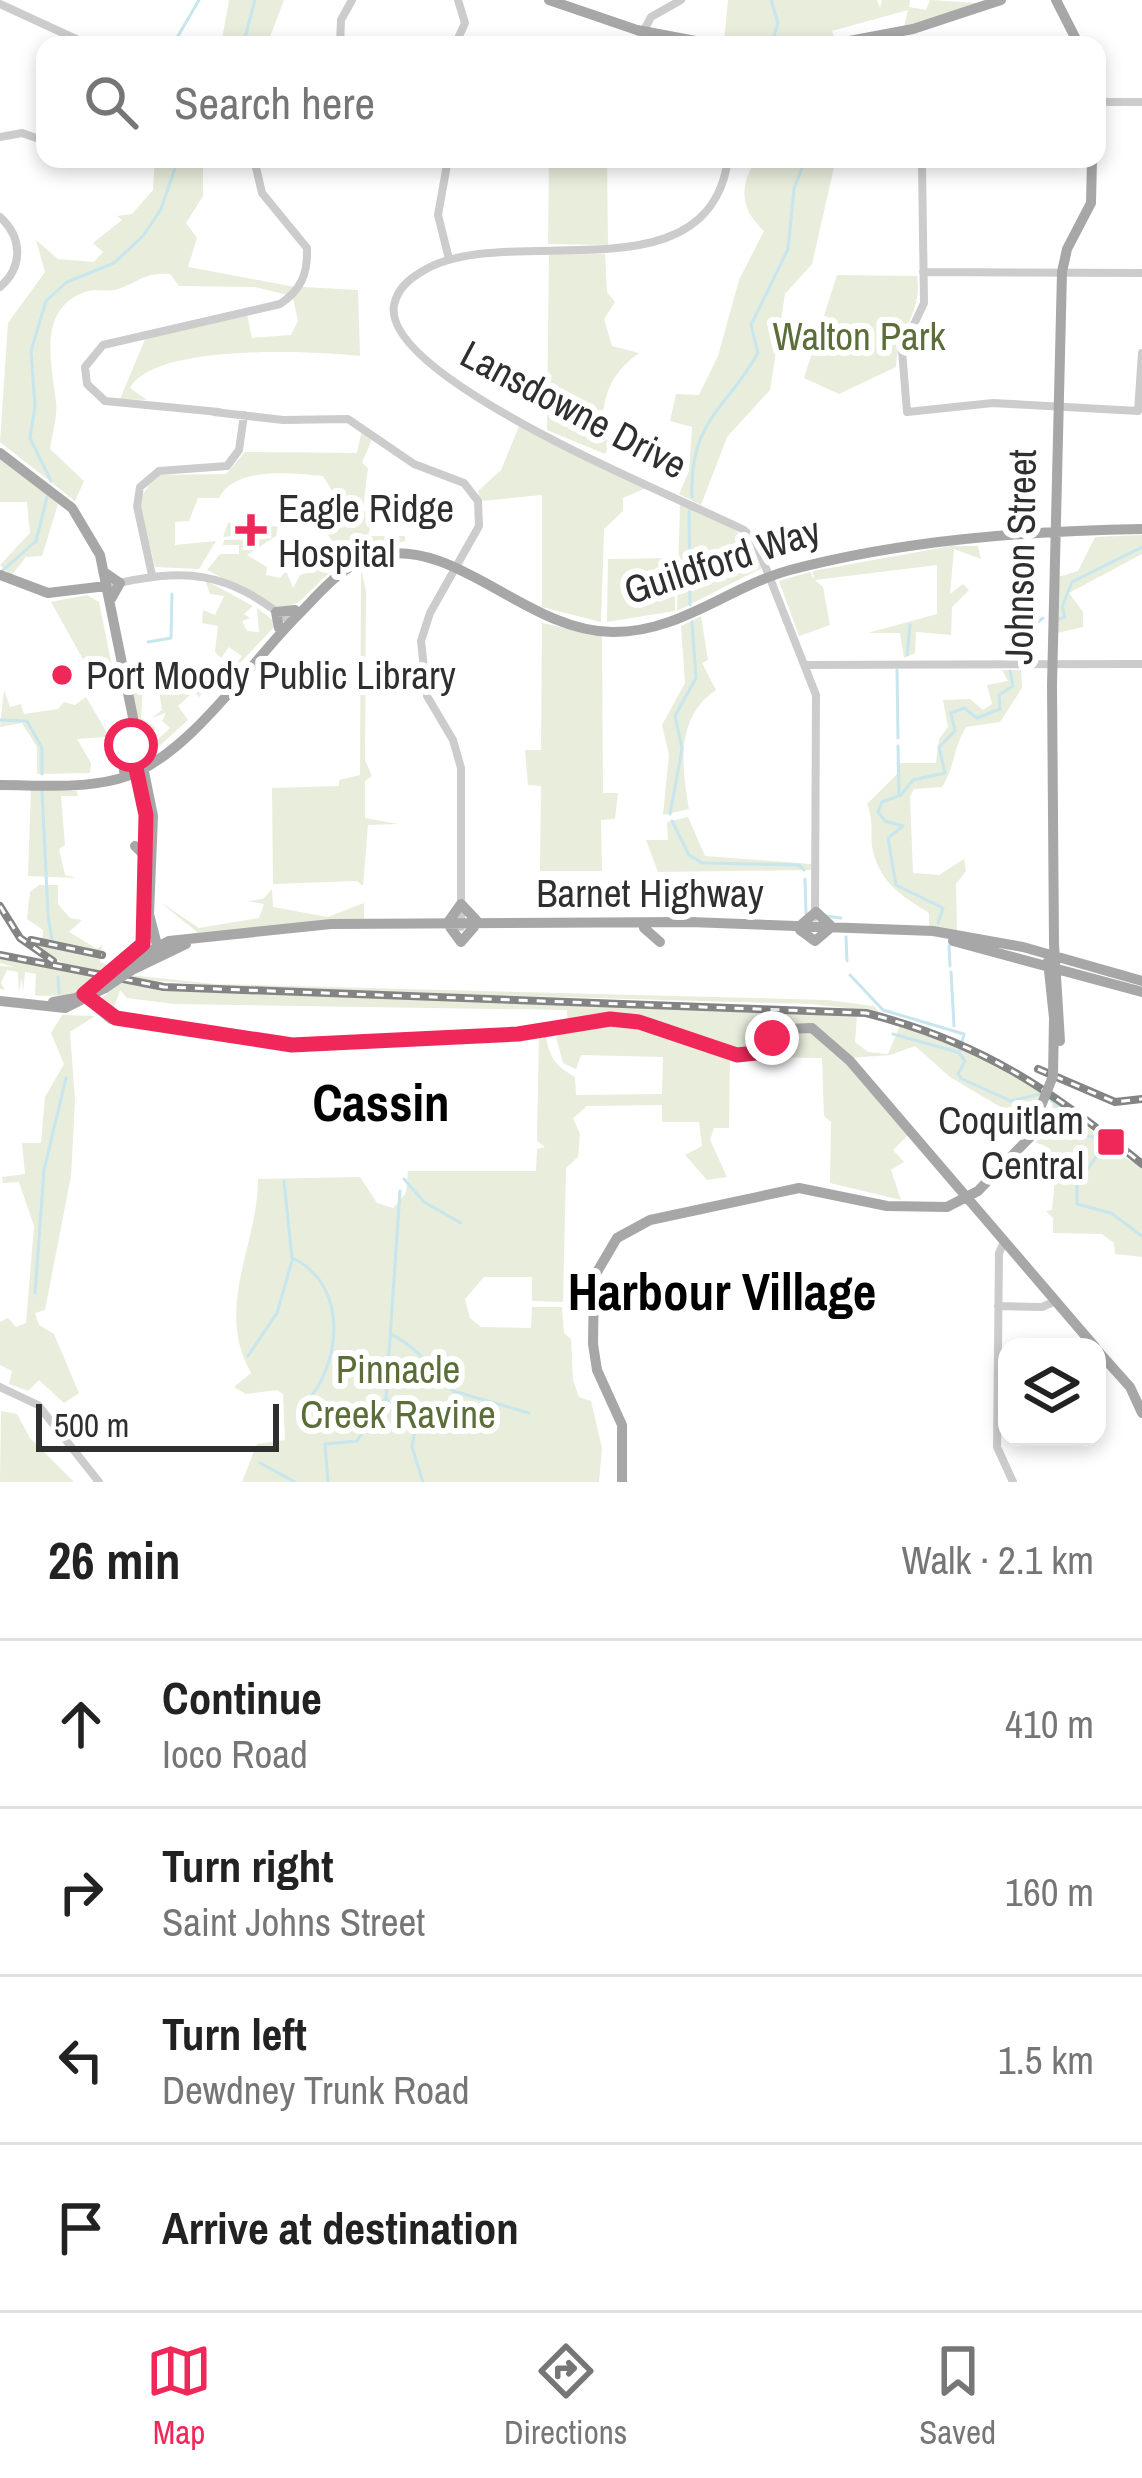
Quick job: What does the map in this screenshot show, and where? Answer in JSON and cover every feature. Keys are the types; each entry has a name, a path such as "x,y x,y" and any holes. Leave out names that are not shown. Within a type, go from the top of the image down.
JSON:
{"main road":[{"path":"549,0 666,36"},
{"path":"1053,0 1071,36"},
{"path":"876,36 913,29 994,1"},
{"name":"Johnson Street","path":"965,1197 1032,1132 1055,1082 1057,1017 1048,959 1060,272 1084,204 1088,168"},
{"path":"0,453 61,500 90,544 106,580 135,749 134,771 141,788 158,948"},
{"name":"Guildford Way","path":"134,771 158,754 338,568 375,550 422,549 550,614 617,626 672,616 769,573 898,548 1142,525"},
{"path":"1,576 53,593 88,589 106,580"},
{"path":"42,582 53,593"},
{"path":"88,589 107,602"},
{"name":"Guildford Way","path":"134,771 170,752 285,618"},
{"path":"135,749 158,754"},
{"path":"135,749 134,771 141,788"},
{"path":"2,797 4,782 134,771"},
{"path":"134,771 154,819 149,907 158,948"},
{"path":"135,846 145,856"},
{"path":"461,904 462,924"},
{"path":"461,904 462,924"},
{"name":"Barnet Highway","path":"462,924 667,926"},
{"name":"Barnet Highway","path":"158,948 336,928 815,925 930,937 1142,981"},
{"path":"644,928 660,942 667,926"},
{"path":"0,999 60,1009 158,948"},
{"path":"1048,959 1070,965"},
{"path":"1048,959 1070,965"},
{"name":"Barnet Highway","path":"1070,965 1142,992"},
{"path":"92,993 116,1018 292,1045 518,1034 621,1019 743,1056 758,1052 785,1029 809,1028 841,1050 1087,1338"},
{"path":"622,1482 621,1422 593,1348 595,1277 617,1238 650,1220 800,1188 887,1206 933,1209 965,1197"},
{"path":"1106,1360 1141,1407"},
{"path":"1127,1386 1142,1423"}],"street":[{"path":"341,36 343,14 352,0"},
{"path":"458,0 465,21 459,36"},
{"path":"641,36 651,17 681,0"},
{"path":"0,4 69,36"},
{"path":"1106,102 1142,102"},
{"path":"0,137 22,133 36,138"},
{"path":"256,168 262,193 307,248 305,277 296,292 280,304 103,345 85,367 87,384 105,401 286,419 348,419 414,464 464,483 476,498 480,522 430,613 420,662 428,696 453,740 461,768 461,904"},
{"path":"446,168 438,215 449,259"},
{"name":"Lansdowne Drive","path":"724,168 699,217 658,244 504,248 449,259 411,278 395,301 395,326 421,359 465,393 744,530 769,573 816,700 815,925"},
{"path":"922,168 922,314 901,354 907,412 974,403 1138,411 1142,353"},
{"path":"0,217 12,230 18,253 13,274 0,287"},
{"path":"923,272 1142,273"},
{"path":"218,413 234,421 241,438"},
{"path":"152,575 137,506 140,487 159,471 222,469 235,458 244,415"},
{"path":"106,580 206,575 285,618"},
{"path":"805,664 1142,664"},
{"path":"1005,1241 1000,1250 997,1445 1013,1482"},
{"path":"998,1306 1042,1307 1056,1301"},
{"path":"0,1388 38,1405 100,1482"}],"green space":[{"path":"229,0 284,0 270,36 223,36"},
{"path":"728,0 877,0 880,8 882,0 910,0 909,7 926,10 930,0 977,3 904,27 908,10 832,31 834,36 724,36"},
{"path":"154,168 203,168 203,196 186,223 197,238 188,267 295,287 288,295 255,287 179,286 170,274 161,274 118,289 87,291 68,302 58,313 51,341 56,407 50,449 84,481 75,501 0,442 8,323 45,272 36,240 58,259 94,262 103,252 93,243 122,220 117,216 132,214 153,190"},
{"path":"549,168 607,168 608,245 548,244"},
{"path":"752,168 834,168 812,264 785,294 770,390 727,437 701,505 679,494 689,471 692,427 670,421 676,394 699,395 718,356 739,280 764,231 746,206"},
{"path":"549,251 605,254 607,292 615,302 604,319 612,346 639,353 614,378 606,398 602,435 610,443 605,454 547,430"},
{"name":"Walton Park","path":"837,275 917,276 918,289 896,367 839,394 804,378"},
{"path":"303,287 358,290 360,356 273,352 201,357 145,374 130,388 147,400 120,399 146,337 247,314 252,338 291,335 298,321 293,298"},
{"path":"520,424 648,487 623,498 623,511 604,529 601,622 542,607 542,495 481,501 478,491 501,470"},
{"path":"362,429 372,439 362,463 368,468 363,510 373,515 368,536 405,536 405,541 345,556 327,534 334,494 323,476 265,474 238,481 219,498 198,498 189,521 175,522 175,545 216,541 199,569 155,567 139,501 155,475 226,474 245,452 357,453"},
{"path":"0,457 58,504 42,556 26,557 11,576 0,565 30,533 27,502 0,502"},
{"path":"680,504 741,535 762,568 677,611"},
{"path":"238,522 239,528 278,526 276,536 247,555 267,567 266,575 280,578 286,571 293,588 300,575 313,571 287,560 313,563 330,551 337,565 299,602 281,609 207,570 220,554 239,554 239,545 223,545 224,540 267,539 266,533 223,537 228,523"},
{"path":"1142,535 1142,554 1069,593 1083,612 1083,627 1057,633 1058,577 1078,571 1095,537"},
{"path":"951,546 978,546 981,559 954,549 950,594 963,584 969,590 952,607 951,635 916,632 915,653 904,658 900,633 868,633 937,614 937,565 815,580 823,587 830,625 799,636 779,581 810,572 814,579 813,571"},
{"path":"675,558 675,611 607,622 608,559"},
{"path":"361,568 366,591 365,760 372,776 365,781 365,818 398,824 368,825 363,886 357,881 273,884 272,788 339,786 339,780 360,775"},
{"path":"205,580 253,606 244,614 250,618 242,621 247,631 259,632 257,608 274,621 274,627 225,679 242,656 229,647 221,658 215,652 218,626 202,623 203,610 215,615 224,596 210,594"},
{"path":"87,595 99,602 114,676 93,677 51,602"},
{"path":"701,616 708,660 702,663 716,690 694,714 684,743 689,809 663,815 669,755 662,725 685,683 681,626"},
{"path":"542,623 602,636 603,793 618,793 615,819 601,820 602,871 540,871 541,786 528,785 525,750 541,750"},
{"path":"214,666 222,673 199,697 194,691 178,706 188,720 156,749 147,747 130,691 143,687 141,718 156,728 149,736 155,742 170,728 162,721 166,713 152,718 162,710 159,691 192,690"},
{"path":"1002,670 1021,670 1022,688 1000,722 966,727 942,787 914,789 910,797 913,873 939,875 964,859 966,871 956,884 957,931 929,926 929,913 902,895 881,872 873,851 867,804 900,771 896,763 936,763 939,739 948,727 943,700 970,699 983,710 992,704 987,685 1008,681"},
{"path":"4,690 10,707 21,704 24,714 58,709 64,702 75,705 86,697 112,741 123,740 123,733 126,739 123,742 110,744 106,737 77,739 91,763 90,773 37,774 37,747 22,723 0,727"},
{"path":"31,789 77,791 78,796 61,796 65,845 59,849 65,875 77,878 28,876"},
{"path":"688,817 705,856 812,864 811,870 658,872 646,840 668,840 667,822"},
{"path":"39,885 58,885 58,904 70,918 82,920 69,932 97,949 102,945 100,962 108,965 102,975 68,966 28,943 42,945 43,930 27,919 30,892"},
{"path":"272,889 273,907 328,917 364,903 364,919 198,933 160,902 199,928 259,918 264,904 248,901 263,899"},
{"path":"0,956 98,978 71,995 39,996 35,995 36,974 25,972 23,992 22,978 19,992 18,972 7,970 1,983 5,990 0,989 0,966 15,967 0,963"},
{"path":"124,978 215,984 827,1000 874,1006 879,1012 812,1004 245,988"},
{"name":"Pinnacle Creek Ravine","path":"119,983 242,993 838,1012 857,1016 855,1042 868,1052 888,1054 900,1025 962,1044 1044,1091 1029,1124 950,1077 915,1046 890,1055 849,1058 908,1135 893,1150 904,1162 891,1170 901,1200 830,1183 831,1122 824,1116 822,1058 730,1057 729,1128 714,1128 710,1140 727,1177 707,1180 685,1155 702,1146 699,1122 662,1122 662,1105 587,1106 573,1118 580,1134 578,1157 566,1168 563,1302 532,1301 532,1277 484,1277 465,1299 470,1318 481,1327 531,1328 532,1307 562,1307 564,1333 571,1339 573,1380 579,1397 591,1401 602,1448 599,1482 242,1482 257,1444 285,1440 283,1394 277,1390 246,1394 234,1387 251,1373 236,1324 258,1179 360,1177 377,1203 393,1208 406,1193 408,1171 536,1171 537,1149 545,1147 537,1141 539,1036 546,1036 554,1061 575,1077 576,1095 662,1094 663,1057 581,1055 576,1069 563,1063 556,1037 568,1029 567,1010 174,1004 127,998 120,990 112,1013 102,998"},
{"path":"62,1015 95,1016 70,1032 75,1101 71,1176 45,1310 35,1313 39,1325 54,1334 79,1393 64,1403 39,1380 28,1391 9,1384 12,1371 0,1365 0,1322 8,1318 16,1327 26,1323 34,1226 19,1182 3,1183 2,1177 25,1174 22,1143 41,1143 45,1097 64,1064 51,1033"},
{"path":"1055,1099 1120,1155 1142,1166 1142,1257 1115,1254 1114,1243 1102,1234 1053,1233 1053,1218 1046,1211 1052,1210 1055,1179 1044,1145 1036,1143"},
{"path":"1,1411 17,1414 30,1438 74,1482 0,1482"}],"waterway":[{"path":"178,36 199,0"},
{"path":"245,36 255,0"},
{"path":"771,0 778,23 774,36"},
{"path":"51,481 30,438 35,406 31,351 46,301 67,282 114,263 143,236 161,209 175,168"},
{"path":"692,497 696,451 703,433 758,353 751,325 788,249 794,189 802,168"},
{"path":"2,571 36,541 47,497"},
{"path":"689,511 690,605"},
{"path":"1059,619 1065,617 1062,607 1072,582 1142,547"},
{"path":"148,642 171,638 172,594"},
{"path":"1010,656 1019,637 1043,618"},
{"path":"670,814 682,749 675,716 696,678 692,622"},
{"path":"907,655 910,625"},
{"path":"897,670 898,738"},
{"path":"938,923 943,908 896,885 888,838 903,826 885,821 878,812 882,802 901,795 913,780 945,773 939,747 955,731 951,713 964,708 977,718 1000,709 999,695 1013,686 1010,671"},
{"path":"0,720 27,721 42,748 42,774"},
{"path":"898,746 899,794"},
{"path":"42,790 48,913"},
{"path":"672,821 689,855 702,863 799,865 804,870"},
{"path":"805,879 806,913"},
{"path":"48,916 52,940"},
{"path":"826,916 841,918"},
{"path":"846,937 847,961"},
{"path":"949,946 950,966"},
{"path":"951,972 954,1026"},
{"path":"850,975 883,1010 964,1034 959,1053 965,1061 958,1074 962,1079 1011,1101 1040,1094"},
{"path":"58,977 59,993"},
{"path":"893,1034 957,1052"},
{"path":"35,1293 44,1170 66,1078"},
{"path":"1049,1098 1063,1112 1068,1132 1093,1137 1102,1148 1077,1185 1077,1204 1111,1213 1142,1236"},
{"path":"404,1179 424,1202 461,1223"},
{"path":"284,1181 292,1258 324,1288 334,1331 324,1375 297,1411"},
{"path":"328,1482 325,1444 357,1441 386,1398 400,1191"},
{"path":"248,1356 277,1313 292,1261"},
{"path":"392,1335 425,1360 453,1391 529,1413"},
{"path":"386,1398 394,1415 415,1429 412,1447 423,1482"},
{"path":"260,1463 295,1482"}],"railway":[{"path":"0,906 20,938 53,961"},
{"path":"31,940 102,955"},
{"path":"0,955 164,987 866,1013 945,1038 1013,1072 1077,1113 1142,1164"},
{"path":"1038,1069 1115,1102 1142,1099"}],"place":[{"name":"Eagle Ridge Hospital","path":"251,530"},
{"name":"Port Moody Public Library","path":"62,675"},
{"name":"Coquitlam Central","path":"1111,1142"}],"district":[{"name":"Cassin","path":"381,1102"},
{"name":"Harbour Village","path":"722,1291"}],"route":[{"path":"131,745 146,815 143,944 140,952 84,994 116,1018 292,1045 518,1034 610,1019 639,1022 737,1055 756,1053 772,1038"}]}
